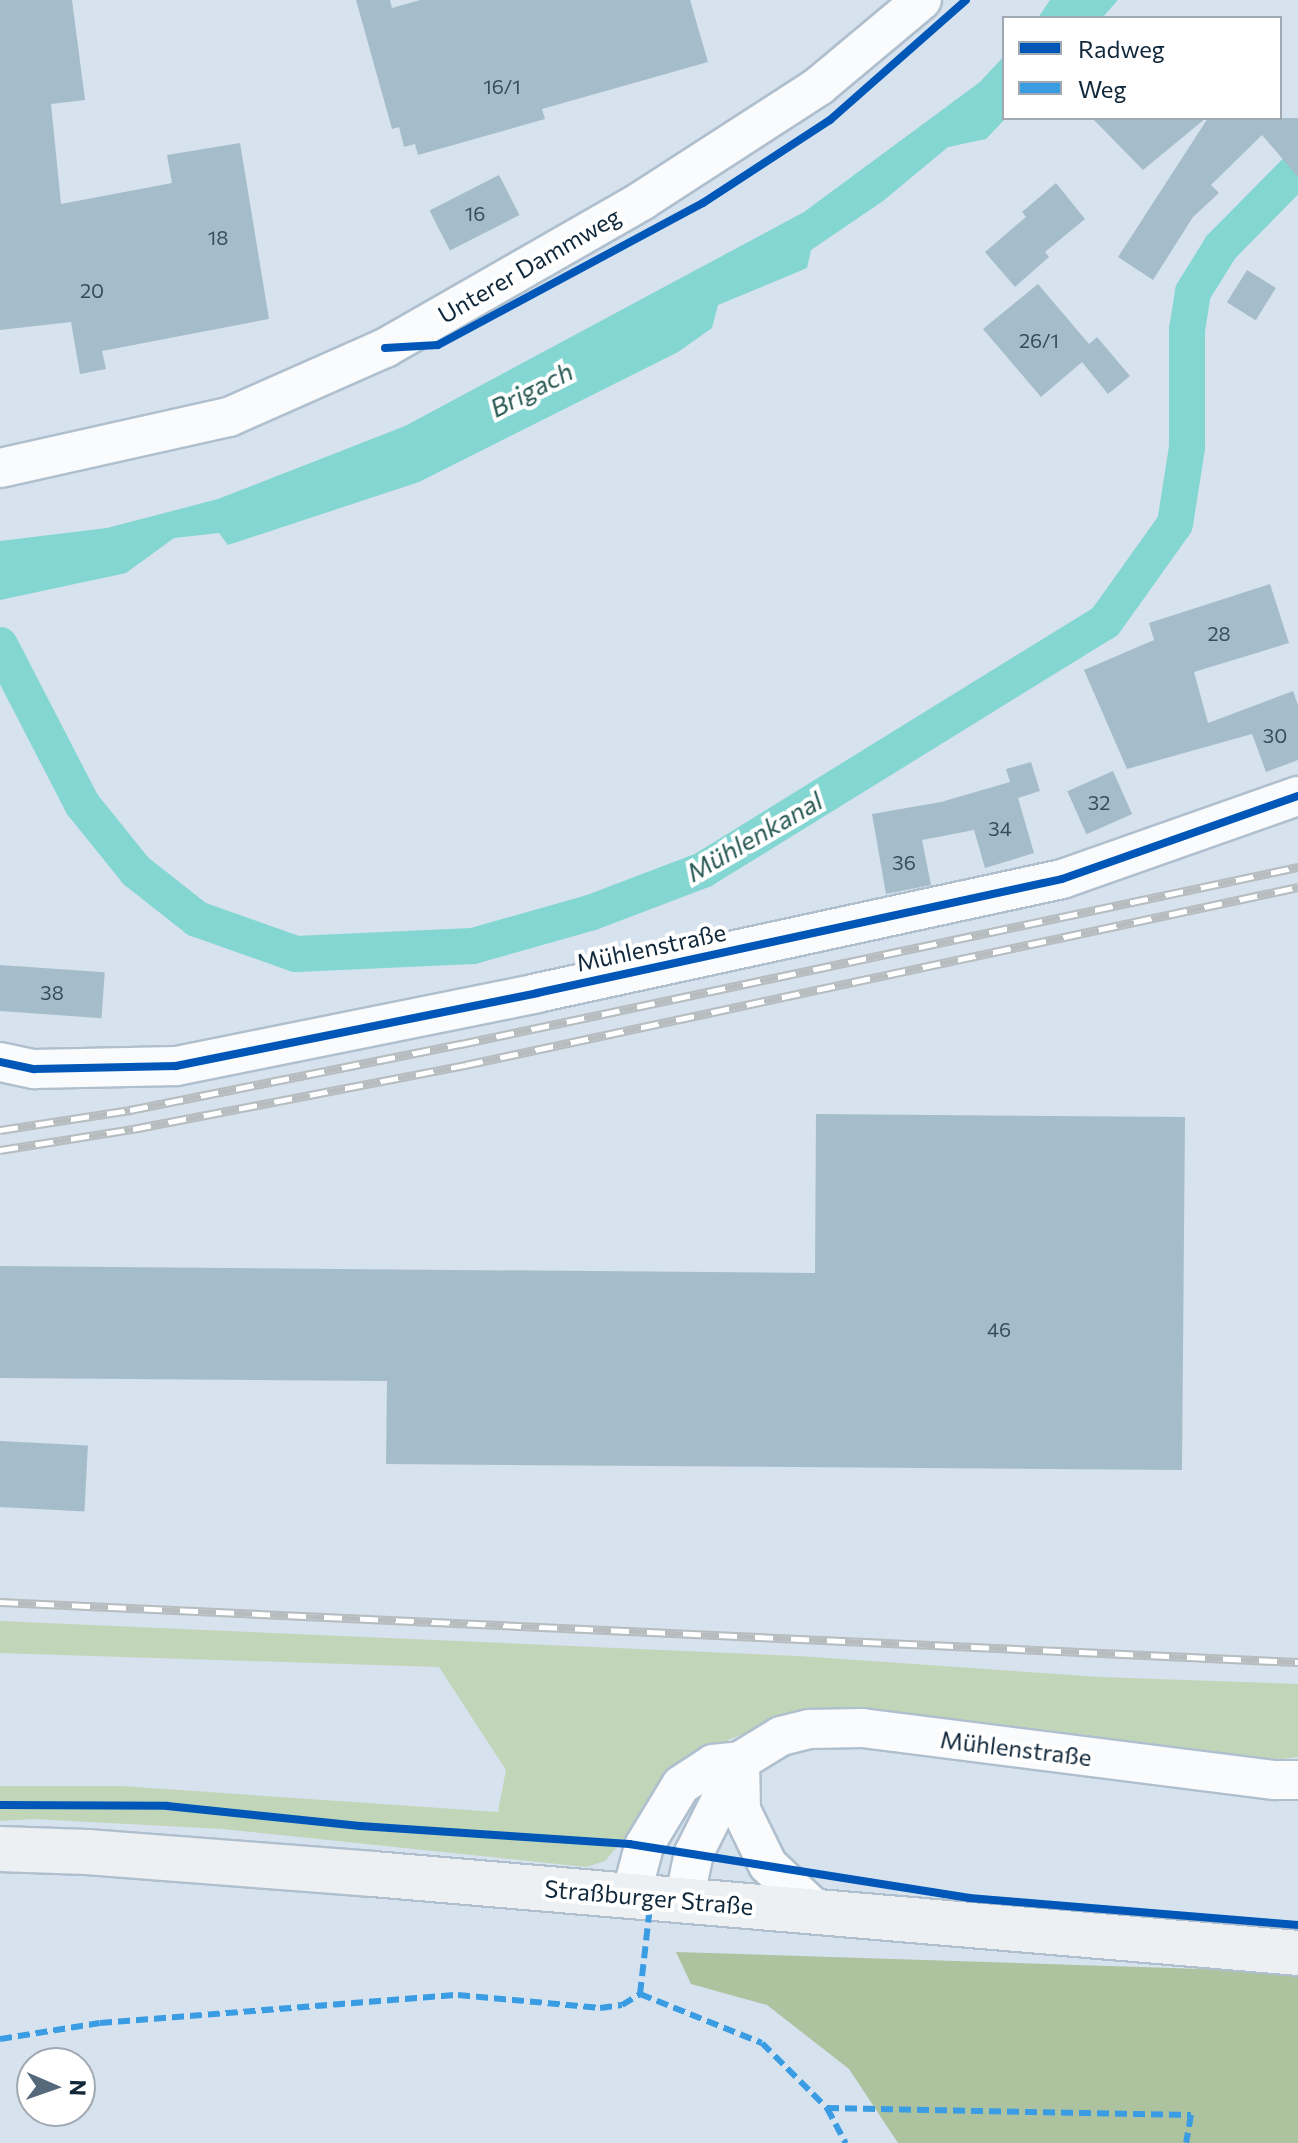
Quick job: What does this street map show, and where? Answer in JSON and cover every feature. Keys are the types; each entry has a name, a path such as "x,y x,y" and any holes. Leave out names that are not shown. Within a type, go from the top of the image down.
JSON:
{"main road":[{"name":"Straßburger Straße","path":"0,1849 87,1852 1298,1953"}],"street":[{"name":"Unterer Dammweg","path":"0,468 229,417 385,348 643,200 819,86 922,0"},
{"name":"Mühlenstraße","path":"0,1062 34,1069 176,1066 492,1002 1062,879 1298,796"},
{"name":"Mühlenstraße","path":"631,1896 644,1846 681,1785 713,1764 740,1761 781,1736 810,1729 862,1728 1275,1780 1298,1780"},
{"path":"684,1900 694,1853 740,1761"},
{"path":"740,1761 741,1810 768,1865 819,1913"}],"shaded area":[{"path":"0,1621 799,1656 1100,1677 1298,1684 1298,1757 1282,1759 773,1723 730,1739 699,1760 658,1799 605,1861 586,1867 223,1829 33,1819 0,1821 0,1786 121,1786 498,1812 506,1770 439,1667 0,1653"},
{"path":"676,1952 1298,1972 1298,2143 898,2143 849,2069 767,2005 691,1984"}],"water":[{"path":"1050,0 1118,0 1104,16 1039,16"},
{"name":"Brigach","path":"1002,58 1004,120 986,139 948,147 883,201 811,250 807,268 718,305 712,328 678,352 419,482 228,545 219,533 174,538 126,573 0,600 0,541 107,528 218,499 405,426 804,212 980,82"}],"building":[{"path":"0,0 72,0 85,100 51,104 61,204 172,183 167,155 240,143 269,319 102,351 106,369 80,374 71,322 0,330"},
{"path":"356,0 390,0 392,8 420,0 690,0 708,62 542,109 545,119 418,155 415,144 404,147 399,127 392,129"},
{"path":"1298,118 1298,177 1262,135 1211,185 1219,193 1193,217 1153,280 1118,257 1207,120"},
{"path":"1094,120 1204,120 1143,170"},
{"path":"499,175 519,215 450,251 430,210"},
{"path":"1056,183 1085,219 1045,252 1049,257 1015,287 985,252 1026,217 1022,212"},
{"path":"1247,270 1276,288 1256,320 1227,302"},
{"path":"1038,284 1089,344 1097,337 1130,376 1108,394 1082,362 1041,397 983,329"},
{"path":"1270,584 1289,643 1194,672 1208,723 1293,691 1298,705 1298,760 1266,772 1252,734 1127,769 1084,670 1154,640 1149,623"},
{"path":"1031,762 1040,791 1018,798 1034,853 985,868 974,830 922,840 931,885 886,894 872,814 941,802 1010,782 1006,769"},
{"path":"1113,771 1132,814 1086,834 1067,791"},
{"path":"0,965 105,972 102,1018 0,1011"},
{"path":"816,1114 1185,1117 1182,1470 386,1464 387,1381 0,1378 0,1266 815,1273"},
{"path":"0,1441 88,1446 84,1512 0,1507"}],"waterway":[{"name":"Mühlenkanal","path":"0,645 82,804 136,871 197,919 296,954 473,946 590,913 703,870 1105,622 1175,524 1187,447 1187,330 1193,292 1221,247 1298,169"}],"railway":[{"path":"0,1130 130,1110 461,1044 1298,867"},
{"path":"0,1150 133,1129 465,1065 1298,887"},
{"path":"0,1602 1298,1662"}],"marked path":[{"path":"0,2039 100,2023 458,1995 600,2008 622,2005 640,1994 651,1897"},
{"path":"640,1994 762,2043 827,2108 846,2143"},
{"path":"827,2108 1191,2115 1186,2143"}],"cycle path":[{"path":"385,348 438,345 703,203 830,120 966,0"},
{"path":"0,1062 34,1069 176,1066 537,993 1062,879 1298,796"},
{"path":"0,1805 167,1806 360,1826 629,1844 970,1898 1298,1925"}]}
